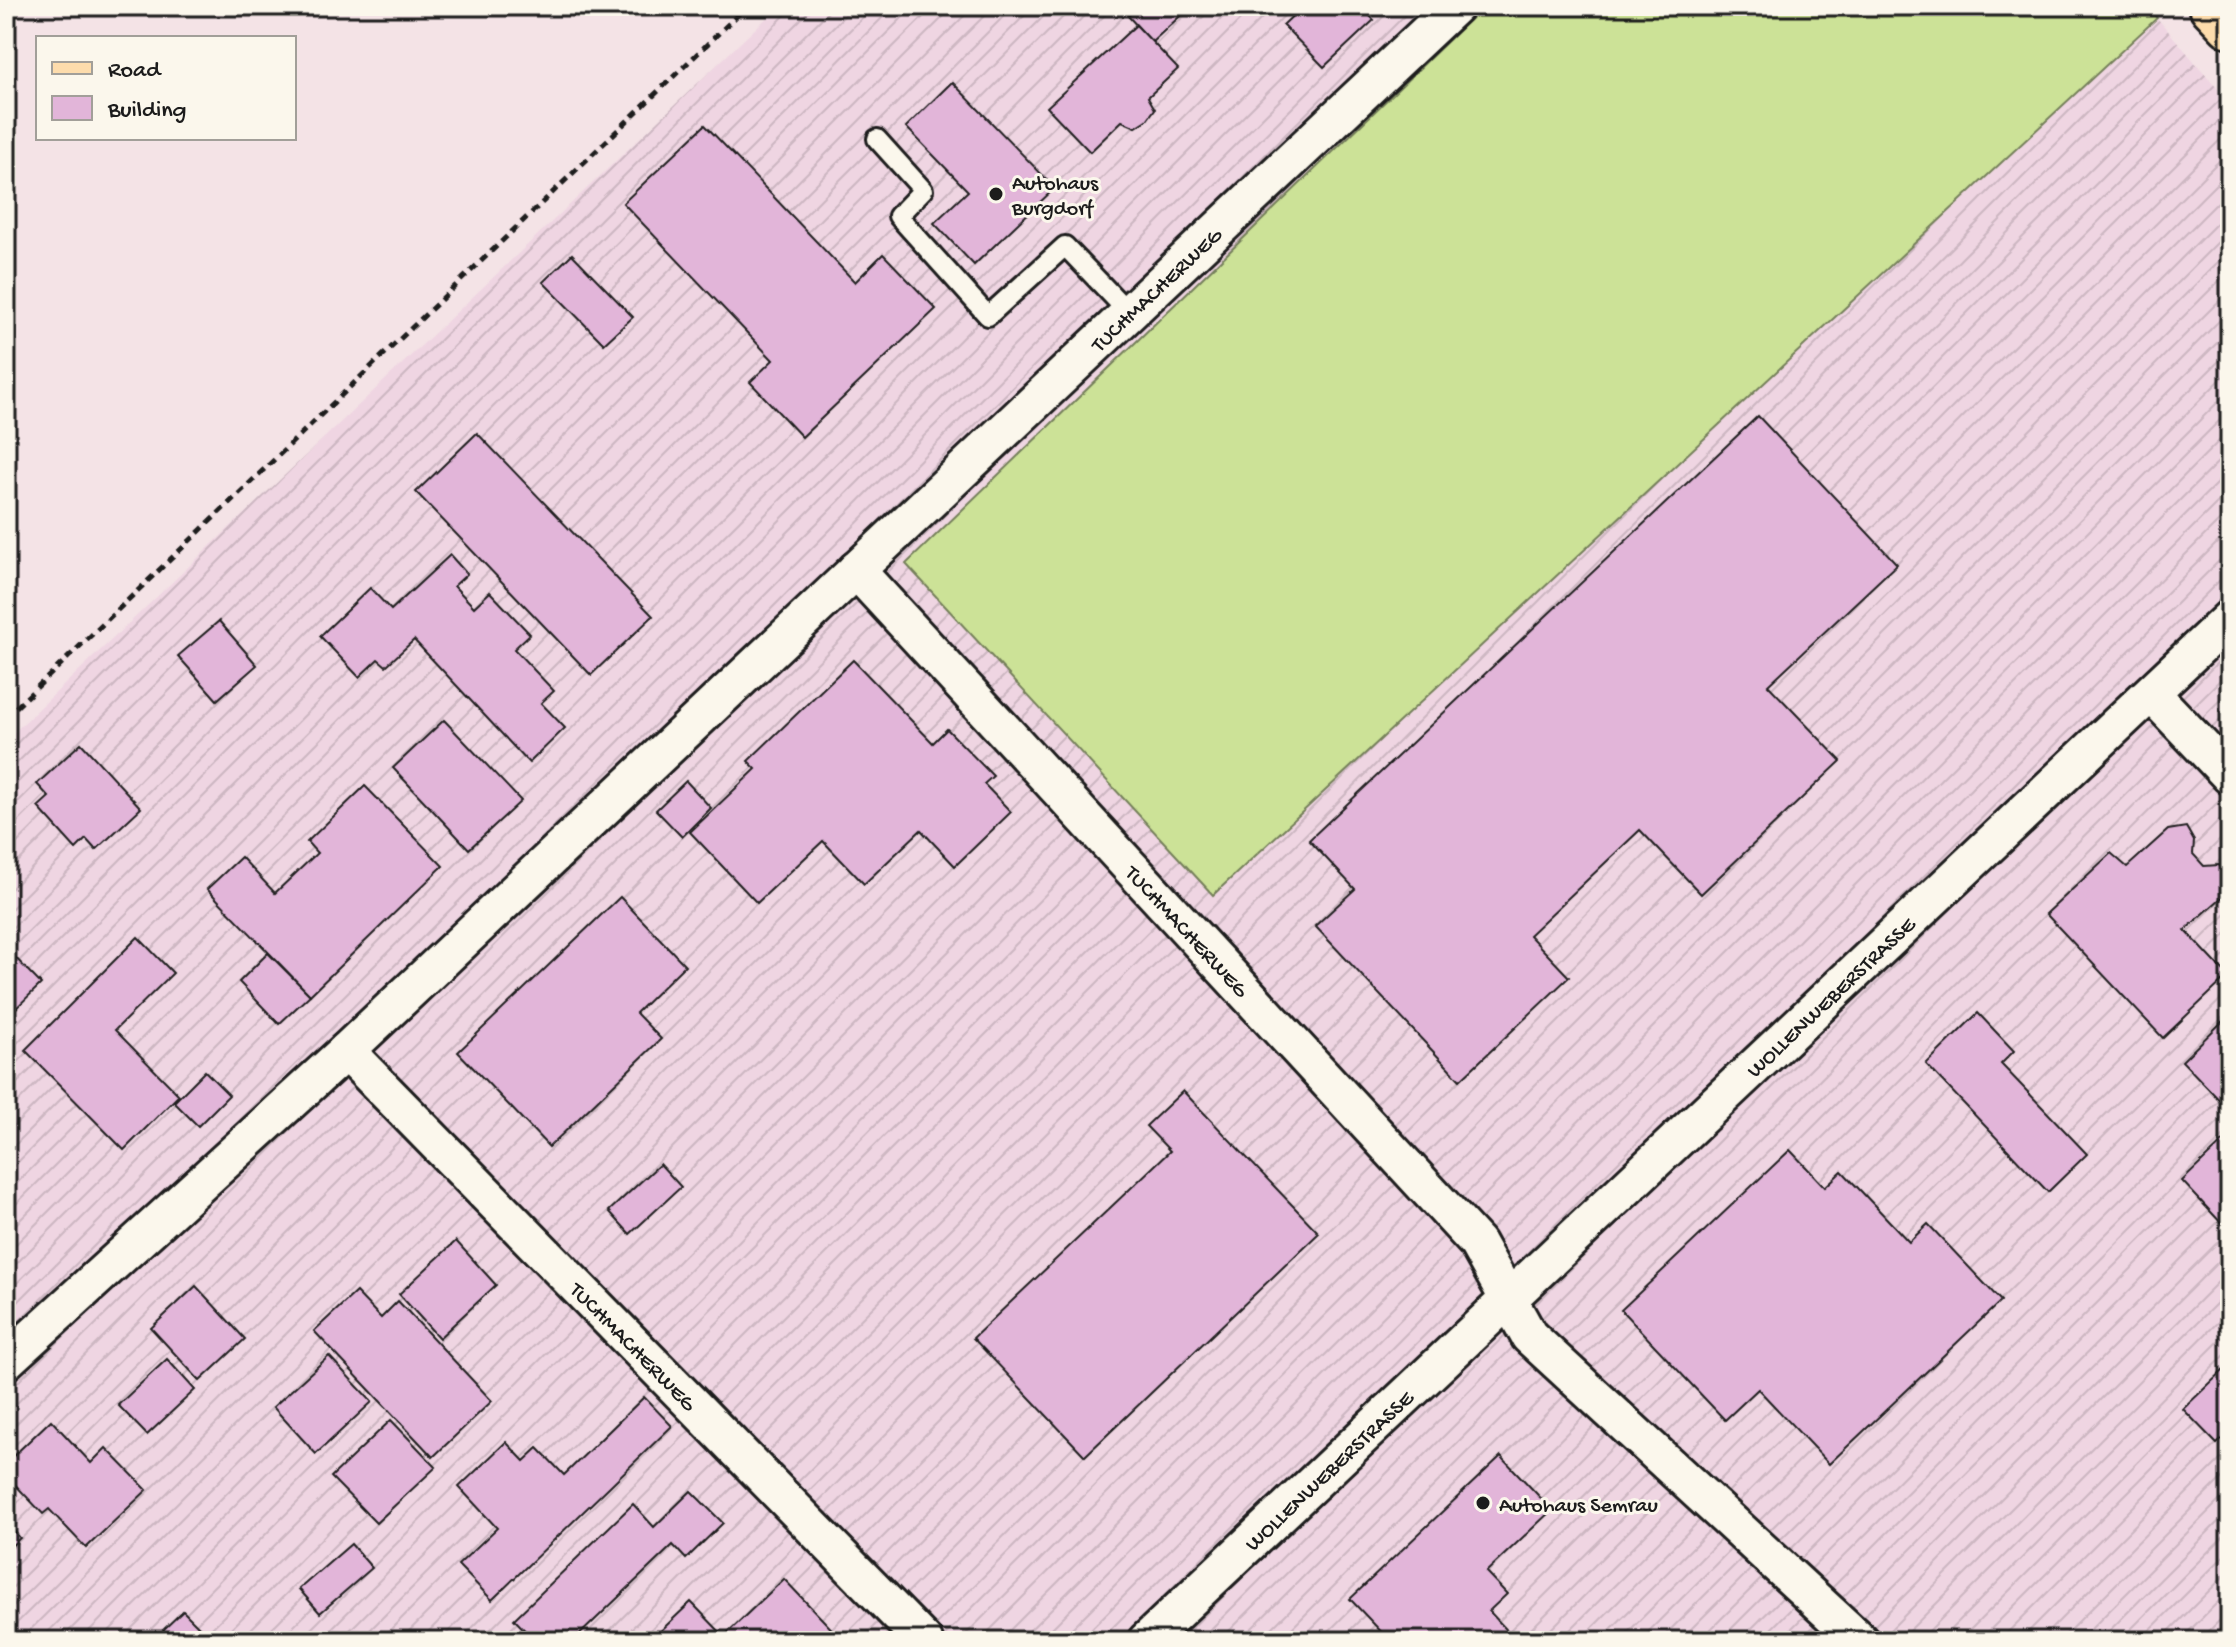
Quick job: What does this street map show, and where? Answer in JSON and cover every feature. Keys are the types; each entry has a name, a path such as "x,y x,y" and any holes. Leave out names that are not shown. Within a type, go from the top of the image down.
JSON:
{"main road":[{"path":"2212,6 2230,25"}],"street":[{"name":"TUCHMACHERWEG","path":"6,1361 346,1051 1455,6"},
{"name":"TUCHMACHERWEG","path":"856,570 1477,1243 1508,1299"},
{"name":"WOLLENWEBERSTRASSE","path":"1146,1641 2230,618"},
{"path":"2152,694 2230,776"},
{"name":"TUCHMACHERWEG","path":"346,1051 924,1641"},
{"path":"1508,1299 1529,1336 1860,1641"}],"lane":[{"path":"877,139 923,190 898,216 988,316 1065,246 1129,313"}],"path":[{"path":"6,717 747,6"}],"shaded area":[{"path":"779,6 1484,6 906,564 1213,895 2157,18 2230,103 2230,1641 6,1641 6,740"}],"green space":[{"path":"1484,6 2147,6 2157,18 1213,895 906,564"}],"building":[{"path":"1139,6 1191,6 1152,42 1128,16"},
{"path":"1303,6 1360,6 1374,20 1324,67 1283,25"},
{"path":"1136,25 1178,69 1148,97 1155,109 1147,120 1136,127 1122,121 1090,152 1047,107"},
{"path":"952,82 1055,188 974,265 934,223 968,191 906,127"},
{"path":"705,125 855,282 883,254 936,309 802,437 750,382 773,360 623,203"},
{"path":"572,254 633,317 604,344 543,282"},
{"path":"1758,416 1897,564 1768,685 1841,761 1701,894 1640,830 1529,935 1569,977 1460,1080 1315,926 1355,889 1309,840"},
{"path":"477,433 653,616 591,675 416,492"},
{"path":"450,555 467,574 454,586 474,607 490,592 530,634 514,649 554,691 541,703 565,728 529,763 414,640 386,666 378,659 359,677 320,636 370,588 391,610"},
{"path":"219,621 257,665 217,700 178,656"},
{"path":"853,660 933,743 947,729 993,776 984,784 1011,812 955,866 921,830 864,884 823,841 757,903 690,832 756,769 748,761"},
{"path":"444,720 521,801 469,849 393,768"},
{"path":"81,743 141,808 96,850 86,839 76,849 38,807 49,797 37,784"},
{"path":"686,781 711,808 682,837 656,810"},
{"path":"365,786 443,866 310,995 207,889 241,857 275,893 317,853 307,842"},
{"path":"2186,827 2194,841 2193,854 2204,866 2219,865 2229,874 2229,891 2185,930 2228,976 2163,1038 2046,914 2111,853 2127,867 2168,830"},
{"path":"620,897 685,965 636,1013 661,1039 549,1147 458,1052"},
{"path":"138,937 173,973 115,1030 179,1095 124,1150 25,1050"},
{"path":"6,948 41,984 6,1018"},
{"path":"268,953 310,995 279,1024 239,982"},
{"path":"1978,1013 2014,1051 2001,1064 2087,1154 2048,1192 1926,1064"},
{"path":"2230,1014 2230,1111 2182,1061"},
{"path":"205,1071 229,1095 198,1126 174,1102"},
{"path":"1183,1091 1319,1233 1085,1456 973,1338 1170,1151 1146,1126"},
{"path":"2230,1135 2230,1220 2224,1226 2182,1181"},
{"path":"1790,1150 1825,1187 1842,1171 1909,1242 1928,1224 2001,1301 1829,1464 1758,1389 1725,1420 1621,1310"},
{"path":"660,1164 681,1187 630,1234 609,1211"},
{"path":"456,1241 496,1285 439,1338 399,1294"},
{"path":"196,1286 245,1339 200,1381 151,1328"},
{"path":"356,1292 381,1318 398,1301 492,1401 433,1457 314,1331"},
{"path":"329,1356 372,1402 316,1454 273,1407"},
{"path":"167,1359 195,1390 147,1435 118,1405"},
{"path":"2230,1364 2230,1440 2226,1436 2217,1444 2183,1409"},
{"path":"644,1397 672,1426 492,1600 458,1565 497,1528 459,1487 506,1442 524,1461 538,1448 564,1475"},
{"path":"51,1420 91,1463 106,1448 147,1490 86,1548 49,1509 43,1514 6,1475 6,1463"},
{"path":"391,1420 436,1467 376,1523 331,1477"},
{"path":"1501,1456 1552,1510 1486,1572 1507,1594 1489,1611 1517,1641 1390,1641 1350,1599"},
{"path":"691,1491 723,1523 686,1559 673,1545 573,1641 560,1641 552,1633 544,1641 535,1641 514,1619 633,1504 654,1527"},
{"path":"6,1522 20,1538 6,1551"},
{"path":"351,1544 372,1568 320,1613 299,1589"},
{"path":"784,1579 843,1641 650,1641 691,1602 724,1636"},
{"path":"183,1611 209,1637 204,1641 173,1641 163,1630"}],"place":[{"name":"Autohaus Burgdorf","path":"996,194"},
{"name":"Autohaus Semrau","path":"1483,1503"}]}
